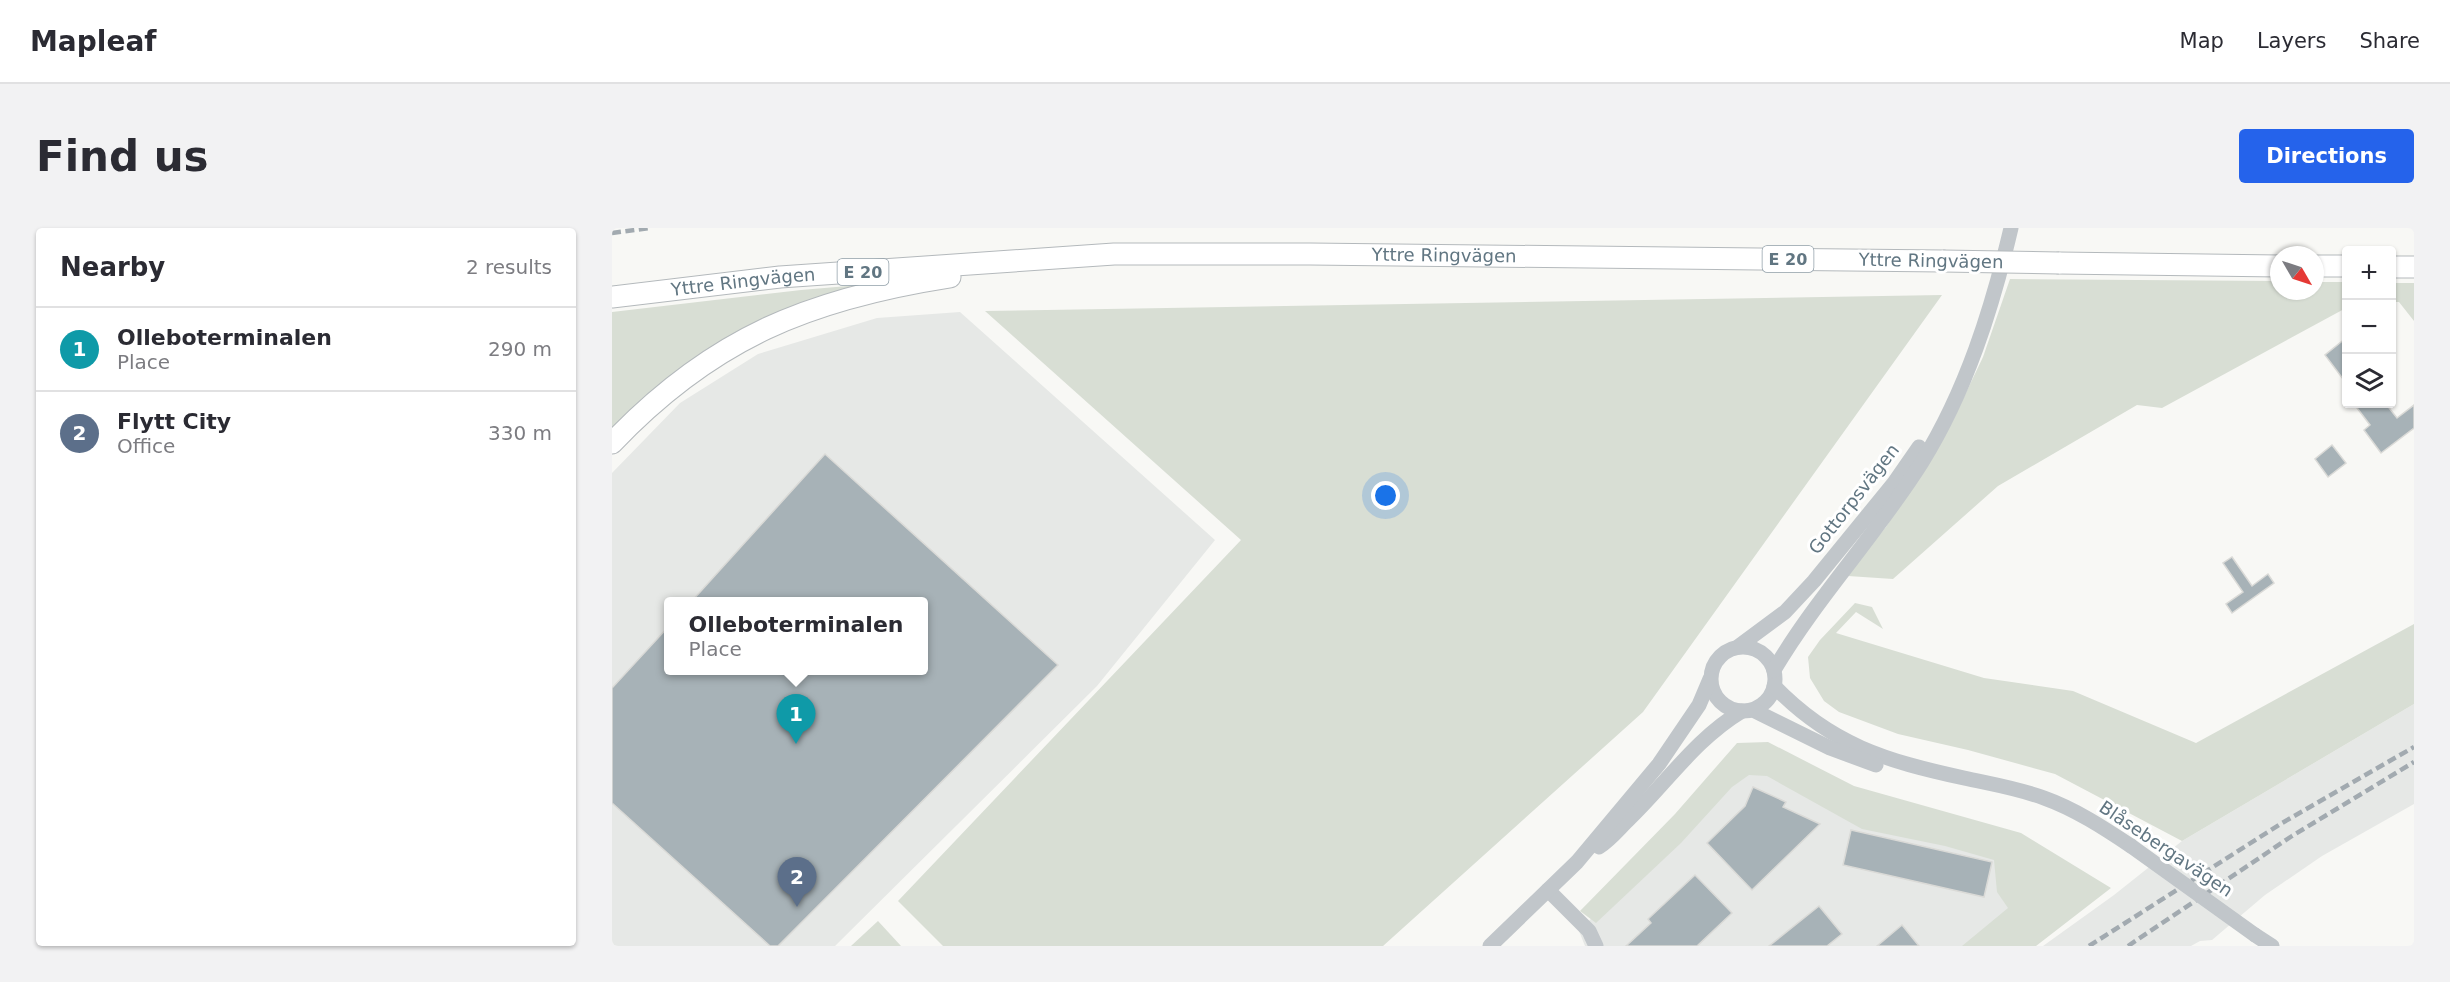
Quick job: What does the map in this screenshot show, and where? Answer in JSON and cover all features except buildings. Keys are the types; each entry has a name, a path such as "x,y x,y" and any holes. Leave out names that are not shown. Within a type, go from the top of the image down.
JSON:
{"highway":[{"name":"Yttre Ringvägen","path":"612,297 780,278 1114,254 1470,255 2270,266"},
{"path":"612,443 661,395 712,357 779,322 818,307 933,280 1114,254"},
{"path":"2324,266 2342,267"},
{"path":"2396,267 2414,267"}],"street":[{"name":"Gottorpsvägen","path":"1774,670 1791,642 1896,501 1952,410 1987,316 2011,228"},
{"name":"Gottorpsvägen","path":"1490,946 1577,862 1681,734 1699,705 1712,668 1718,658 1728,650 1739,646 1785,612 1807,589 1894,483 1914,456 1973,353"},
{"path":"1739,646 1750,647 1761,652 1769,660 1774,670 1774,686"},
{"path":"1710,679 1712,690 1719,702 1728,708 1747,711"},
{"name":"Gottorpsvägen","path":"1577,862 1604,844 1702,740 1724,722 1763,705 1774,686"},
{"name":"Blåsebergavägen","path":"1774,686 1808,718 1855,746 1874,754 2045,798 2096,823 2272,946"},
{"name":"Blåsebergavägen","path":"1747,711 1848,756 1912,775 1962,778"},
{"path":"1548,890 1589,930 1596,946"}],"shaded area":[{"path":"2010,279 2270,281 2270,300 2324,300 2324,282 2342,282 2342,310 2162,408 2137,405 1998,486 1893,579 1848,576 1852,567 1886,527 1951,424 1983,357"},
{"path":"2396,283 2414,283 2414,321 2399,302 2396,302"},
{"path":"871,284 791,310 612,433 612,312"},
{"path":"1942,295 1643,712 1383,946 943,946 898,901 1241,540 985,311"},
{"path":"960,312 1215,540 1097,686 835,946 612,946 612,473 680,403 758,354 877,318"},
{"path":"1855,603 1872,607 1883,629 1856,612 1836,633 1984,678 2073,691 2196,743 2414,624 2414,704 2182,841 2055,774 1898,734 1839,712 1824,701 1810,678 1808,657 1820,640"},
{"path":"2414,704 2414,804 2322,856 2265,895 2212,940 2200,941 2191,946 2043,946 2114,895 2182,841"},
{"path":"1768,742 1854,786 2021,833 2111,888 2036,946 1962,946 2008,908 1997,892 1994,860 1945,846 1862,829 1767,776 1749,775 1732,787 1681,843 1596,923 1580,911 1675,814 1737,743"},
{"path":"1747,768 1956,833 2061,901 2005,946 1585,946 1579,931 1721,785"},
{"path":"878,921 901,946 851,946"}],"railway":[{"path":"612,233 650,228"},
{"path":"2089,946 2282,823 2414,747"},
{"path":"2128,946 2292,836 2414,762"}],"place":[{"name":"Olleboterminalen","path":"796,744"},
{"name":"Flytt City","path":"797,907"}]}
